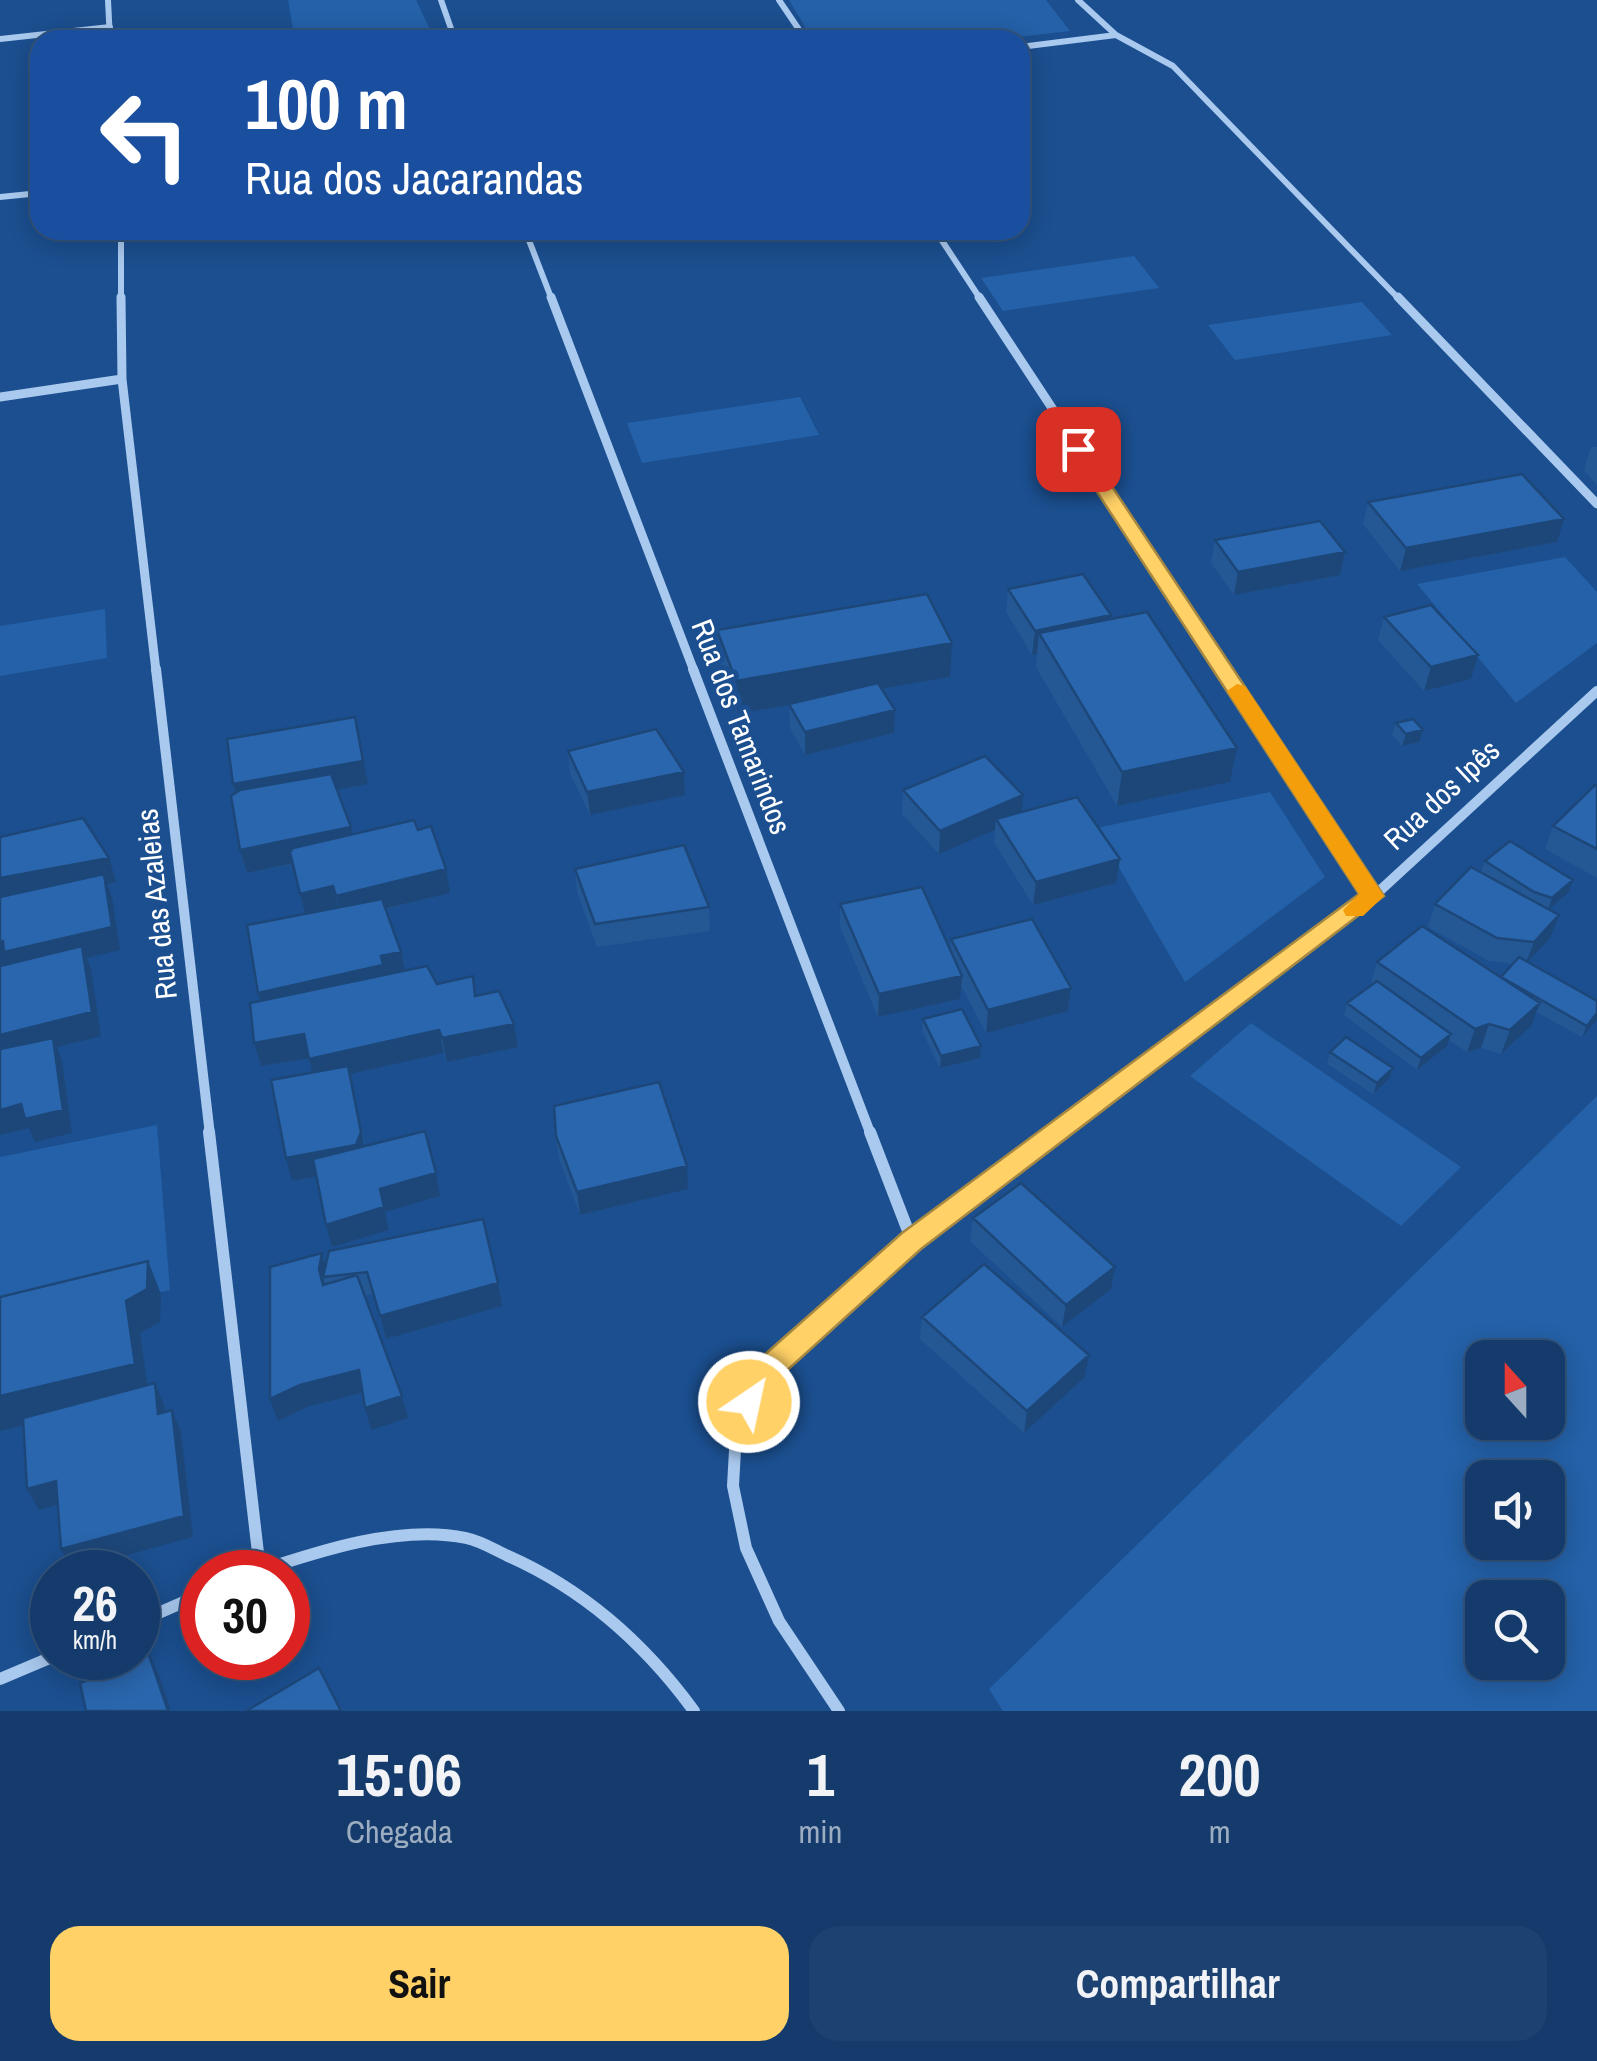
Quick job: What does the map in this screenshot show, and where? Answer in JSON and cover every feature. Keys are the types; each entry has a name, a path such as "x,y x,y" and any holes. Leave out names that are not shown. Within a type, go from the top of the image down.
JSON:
{"street":[{"path":"82,30 110,27 108,0"},
{"path":"441,0 452,30"},
{"path":"779,0 799,30"},
{"path":"1078,0 1116,35 1173,66 1197,89 1597,504"},
{"path":"1030,47 1116,35"},
{"path":"0,39 30,36"},
{"path":"0,197 30,193"},
{"name":"Rua das Azaleias","path":"120,240 122,380 255,1550"},
{"name":"Rua dos Tamarindos","path":"529,240 912,1241"},
{"path":"941,240 1372,896"},
{"path":"0,397 122,380"},
{"name":"Rua dos Ipês","path":"839,1711 780,1621 746,1548 733,1486 736,1432 763,1374 912,1241 1372,896 1597,691"},
{"path":"310,1558 389,1538 466,1538 530,1564 592,1602 671,1678 694,1711"},
{"path":"0,1679 30,1666"}],"shaded area":[{"path":"288,0 416,0 430,30 293,30"},
{"path":"789,0 1046,0 1070,31 1030,36 1030,30 807,30"},
{"path":"1134,256 1159,288 1003,311 981,278"},
{"path":"1362,302 1392,335 1235,360 1208,325"},
{"path":"800,397 819,435 642,463 627,423"},
{"path":"1565,557 1597,592 1597,643 1516,703 1417,584"},
{"path":"105,609 107,658 0,676 0,626"},
{"path":"1270,792 1325,877 1185,982 1096,828"},
{"path":"1251,1023 1461,1167 1401,1226 1190,1076"},
{"path":"1597,1096 1597,1711 1003,1711 989,1689"},
{"path":"157,1125 170,1290 0,1328 0,1157"}],"building":[{"path":"1522,474 1564,519 1406,548 1368,502"},
{"path":"1320,521 1345,552 1238,572 1215,540"},
{"path":"1083,574 1111,615 1035,631 1008,589"},
{"path":"927,594 952,643 736,681 717,630"},
{"path":"1431,605 1478,655 1431,667 1384,617"},
{"path":"1147,612 1237,748 1122,772 1039,633"},
{"path":"878,683 895,710 805,732 789,704"},
{"path":"355,717 363,761 233,784 227,739"},
{"path":"1413,719 1423,730 1406,734 1396,723"},
{"path":"656,729 684,772 587,792 568,751"},
{"path":"985,756 1023,795 940,831 903,790"},
{"path":"331,774 351,827 240,850 231,796 240,790"},
{"path":"1597,786 1597,849 1553,826"},
{"path":"1077,797 1120,859 1036,882 996,819"},
{"path":"83,818 109,858 0,878 0,837"},
{"path":"414,820 418,830 431,826 446,869 336,896 333,886 300,894 290,852 293,848"},
{"path":"1510,841 1573,880 1552,898 1534,892 1485,861"},
{"path":"684,845 709,907 595,924 575,869"},
{"path":"1471,867 1559,915 1534,942 1497,938 1435,904"},
{"path":"104,874 112,927 4,952 0,941 0,897"},
{"path":"922,887 962,976 879,994 840,904"},
{"path":"382,899 401,952 381,956 383,965 258,993 247,925"},
{"path":"1032,919 1071,988 988,1010 951,939"},
{"path":"1422,926 1540,1003 1510,1030 1489,1024 1475,1029 1377,962"},
{"path":"82,946 92,1012 0,1035 0,966"},
{"path":"1519,957 1597,1001 1597,1013 1587,1026 1501,977"},
{"path":"427,966 437,984 473,976 475,996 499,991 514,1024 442,1038 439,1030 309,1059 304,1034 254,1043 250,1003"},
{"path":"1377,981 1451,1034 1421,1058 1347,1003"},
{"path":"962,1009 981,1046 941,1056 923,1019"},
{"path":"1346,1037 1393,1068 1377,1083 1330,1052"},
{"path":"53,1038 63,1110 25,1119 21,1104 0,1110 0,1049"},
{"path":"348,1066 361,1132 356,1145 286,1158 271,1080"},
{"path":"659,1082 687,1166 577,1192 556,1136 554,1106"},
{"path":"425,1131 436,1173 380,1189 384,1207 326,1225 313,1159"},
{"path":"1021,1183 1115,1267 1066,1305 973,1218"},
{"path":"483,1219 498,1283 380,1316 367,1272 323,1277 329,1251"},
{"path":"322,1253 319,1269 323,1285 357,1275 402,1396 365,1408 359,1370 300,1385 270,1399 270,1267"},
{"path":"148,1261 147,1289 126,1301 135,1364 0,1396 0,1297"},
{"path":"984,1264 1089,1355 1027,1411 922,1317"},
{"path":"155,1383 158,1414 172,1410 184,1516 61,1549 56,1481 27,1489 23,1418"},
{"path":"319,1668 341,1711 246,1711 299,1680 310,1680 310,1673"},
{"path":"157,1680 168,1711 86,1711 80,1683"}],"slow traffic":[{"path":"1237,691 1372,896 1354,910"}],"route":[{"path":"749,1402 763,1374 912,1241 1372,896 1078,449"}]}
